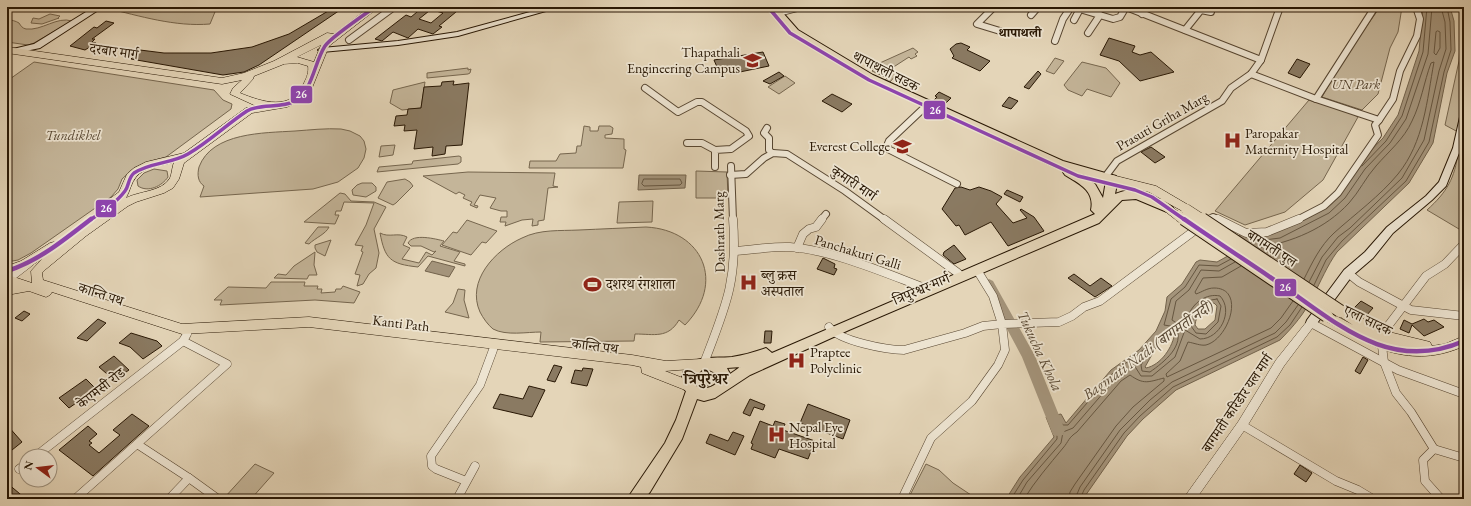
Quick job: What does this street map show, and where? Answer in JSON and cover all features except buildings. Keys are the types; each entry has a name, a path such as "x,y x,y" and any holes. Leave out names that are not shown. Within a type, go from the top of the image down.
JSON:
{"highway":[{"name":"थापाथली सडक","path":"773,9 784,28 810,46 850,70 925,107 1070,170"},
{"name":"थापाथली सडक","path":"773,9 784,22 798,34 870,77 1070,170"},
{"path":"1070,170 1108,179 1100,211"},
{"path":"1070,170 1094,189 1100,211"},
{"path":"1100,211 1118,197 1130,195 1139,195 1167,208"},
{"name":"त्रिपुरेश्वर मार्ग","path":"723,386 745,371 830,329 1100,211"},
{"name":"त्रिपुरेश्वर मार्ग","path":"704,364 743,362 830,329 978,270 1092,222 1098,218 1100,211"},
{"path":"635,499 667,452 687,416 704,399 723,386 724,376 719,367 704,364 696,366 689,373 688,378 691,389 687,416"},
{"path":"691,389 702,395 711,395"}],"main road":[{"path":"11,51 37,46 99,7"},
{"path":"369,7 328,42 322,50 307,88 300,97 287,104 249,110 240,115 188,154 178,165 177,176 173,182 160,191 132,199 125,203 49,258 38,270 36,277 38,283 182,329 309,322 666,366 704,364"},
{"path":"271,106 253,102 235,94 236,90 258,71 323,40 376,7"},
{"path":"322,50 398,43 458,34 551,7"},
{"path":"43,55 42,50 50,39"},
{"name":"दरबार मार्ग","path":"11,51 217,81 236,80 258,71"},
{"path":"269,66 282,62 298,60 311,64 313,72"},
{"path":"217,81 241,103 240,115"},
{"path":"1311,323 1348,273 1369,255 1390,230 1429,198 1443,184 1460,150 1464,117"},
{"path":"7,280 18,268 43,254 116,201 126,190 128,181 132,175 139,170 154,164 175,160 188,154"},
{"path":"1108,179 1143,193 1167,208 1183,213"},
{"path":"1108,179 1152,189 1183,213"},
{"name":"बागमती पुल","path":"1183,213 1375,333 1416,344 1455,345"},
{"name":"बागमती पुल","path":"1183,213 1327,316"},
{"name":"कान्ति पथ","path":"7,280 185,338"},
{"name":"एला सादक","path":"1327,316 1361,337 1382,346 1426,353 1455,345"},
{"name":"Kanti Path","path":"185,338 227,331 305,327 493,350"},
{"name":"कान्ति पथ","path":"493,350 626,364 660,373 691,389"}],"street":[{"path":"349,40 394,7"},
{"path":"773,9 801,7"},
{"path":"994,7 977,24 1000,31"},
{"path":"1032,15 1038,7"},
{"path":"1055,41 1072,7 1117,19 1120,18 1126,7 1261,60"},
{"path":"1142,14 1148,7"},
{"name":"Prasuti Griha Marg","path":"1108,179 1117,161 1222,101 1231,88 1251,74 1261,60 1280,7"},
{"path":"1316,99 1375,7"},
{"path":"830,329 842,337 894,350 904,350 965,333 983,326 1024,322 1058,322 1072,316 1084,307 1100,301 1213,217 1246,233 1256,233 1283,227 1324,206 1341,189 1378,135 1375,126 1393,99 1400,71 1417,36 1420,19 1416,7"},
{"path":"1074,20 1080,9"},
{"path":"1185,30 1201,10 1211,12"},
{"path":"1088,33 1100,15"},
{"path":"1251,74 1316,99 1379,120"},
{"path":"645,88 678,112 697,102 702,102 746,131 749,136 731,149 715,150 702,143 687,143"},
{"path":"925,107 889,141 886,148 957,184"},
{"path":"730,175 746,174 771,152 769,150 769,138 764,133 767,128"},
{"path":"715,150 715,167"},
{"name":"कुमारी मार्ग","path":"771,152 786,154 845,191 958,273"},
{"name":"Dashrath Marg","path":"704,364 732,287 735,251 730,175 731,166"},
{"path":"797,248 803,234 809,229 816,227 826,214"},
{"path":"1388,326 1404,307 1426,276 1445,264 1464,244"},
{"name":"Panchakuri Galli","path":"735,251 788,247 797,248 851,261 925,288"},
{"path":"902,499 930,438 972,401 998,365 1005,350 1005,324 990,286 978,270"},
{"path":"1348,273 1359,282 1411,310 1464,316"},
{"path":"1311,323 1398,370 1464,394"},
{"name":"बागमती करिडोर यल मार्ग","path":"1188,499 1242,425 1280,363 1311,323"},
{"path":"75,499 227,364 185,338"},
{"name":"केएमसी रोड","path":"46,448 185,338"},
{"path":"1382,346 1384,362 1396,393 1411,412 1434,449 1464,458"},
{"path":"466,481 436,469 432,466 431,456 480,385 493,350"},
{"path":"1242,425 1336,481 1358,490 1373,499"},
{"path":"137,444 218,499"},
{"path":"1434,449 1423,460 1425,481 1441,499"},
{"path":"457,499 475,466"},
{"path":"169,499 189,478"}],"green space":[{"path":"217,7 210,24 197,25 158,20 106,8"},
{"name":"UN Park","path":"1380,7 1402,7 1398,32 1390,48 1378,94 1362,110 1322,97 1345,57"},
{"path":"50,14 60,16 59,18 42,24 31,23 33,18 39,19"},
{"path":"7,19 18,22 26,29 38,28 61,20 72,21 28,45 7,42"},
{"path":"1461,28 1464,29 1464,90 1458,132 1445,125 1459,61"},
{"path":"913,48 918,52 915,54 917,56 911,59 909,57 892,68 896,75 890,82 885,80 887,78 872,71 874,69 871,67"},
{"path":"1055,58 1064,61 1054,74 1046,71"},
{"name":"Tundikhel","path":"34,62 214,90 223,100 232,104 231,109 166,157 134,168 122,179 118,189 111,197 31,253 18,260 7,262 7,81"},
{"path":"1082,62 1106,68 1120,83 1111,97 1087,89 1082,96 1068,90 1064,85"},
{"path":"468,68 468,70 471,69 470,73 468,74 427,78 427,73"},
{"path":"785,76 795,83 779,94 768,87"},
{"path":"425,82 421,108 402,110 390,103 393,90"},
{"path":"1309,100 1349,112 1358,117 1323,180 1285,212 1245,225 1215,211"},
{"path":"584,126 590,127 590,131 598,131 599,126 610,126 613,128 612,134 605,135 605,138 624,139 624,149 626,150 623,168 529,168 530,161 556,161 560,154 576,153 577,146 581,146"},
{"path":"341,129 350,131 360,136 364,141 366,149 364,158 358,168 338,182 313,189 200,197 204,186 198,178 199,167 206,155 215,147 227,141 254,134"},
{"path":"395,145 393,155 379,157 381,146"},
{"path":"1458,152 1464,153 1464,232 1427,210 1440,197 1449,184 1455,170"},
{"path":"461,157 461,162 458,164 377,172 379,167 412,164 413,161"},
{"path":"154,169 167,171 168,177 159,186 154,188 146,189 138,186 137,180 144,173"},
{"path":"696,171 727,172 728,198 696,198"},
{"path":"468,172 555,173 553,186 558,187 548,188 544,220 538,221 538,225 532,226 533,219 522,220 505,226 506,222 500,222 501,217 507,217 507,211 490,208 496,198 480,195 474,205 478,206 477,208 470,205 472,202 463,198 465,195 459,192 456,194 423,176"},
{"path":"405,179 413,186 396,203 393,205 378,198 387,182"},
{"path":"362,183 372,183 376,187 376,191 366,197 353,195 352,190 357,185"},
{"path":"340,193 345,194 351,201 374,202 386,207 374,229 379,253 376,268 369,274 363,284 357,286 360,275 355,274 363,252 361,251 363,246 355,245 366,225 374,203 344,202 341,211 336,211 335,215 339,215 335,224 304,222"},
{"path":"653,201 652,222 617,223 619,202"},
{"path":"467,220 497,231 486,243 482,242 471,255 442,245 453,232 457,233"},
{"path":"318,227 329,227 325,232 309,244 305,243"},
{"name":"दशरथ रंगशाला","path":"646,227 666,230 682,238 694,248 702,261 706,276 704,292 697,309 685,325 679,320 675,326 665,333 654,335 635,334 634,341 540,342 541,332 510,333 493,329 489,326 480,312 477,300 477,289 480,278 493,259 512,243 529,235 550,231"},
{"path":"380,233 407,237 403,245 410,248 402,259 419,263 426,252 432,255 436,251 434,252 421,246 411,246 408,243 419,237 444,241 440,246 460,252 454,261 465,264 465,266 428,256 418,267 395,262 390,259 384,249"},
{"path":"331,240 325,256 317,252 315,245"},
{"path":"315,252 314,265 317,275 309,275 307,279 274,278 278,274 286,275 294,266"},
{"path":"271,282 305,282 304,286 318,286 317,289 322,289 321,293 335,292 336,289 341,289 343,286 360,292 354,303 315,300 220,305 222,300 214,300 228,287 266,288"},
{"path":"458,289 465,290 464,300 469,318 445,312 453,303"},
{"path":"706,372 711,374 713,379 711,384 706,386 701,384 699,379 701,374"},
{"path":"255,464 274,473 251,499 229,499 225,497"},
{"path":"926,464 939,470 953,483 977,499 908,499"}],"water":[{"name":"Bagmati Nadi (बागमती नदी)","path":"1423,7 1450,7 1454,21 1455,51 1447,73 1433,143 1409,183 1337,252 1310,302 1290,330 1280,340 1176,390 1143,419 1127,436 1083,499 1006,499 1020,477 1054,437 1046,417 1061,414 1066,423 1111,370 1139,350 1156,331 1165,311 1167,297 1182,284 1196,262 1200,260 1217,262 1235,252 1234,237 1246,233 1256,233 1324,206 1358,164 1383,138 1398,115 1419,51","holes":["1214,303 1217,306 1215,320 1205,329 1198,329 1195,325 1199,314 1204,308","1168,330 1173,330 1175,332 1172,344 1157,363 1146,368 1145,367 1163,335"]},
{"path":"639,175 686,175 685,188 638,190"},
{"path":"432,261 455,267 449,277 425,271"}],"waterway":[{"name":"Tukucha Khola","path":"989,284 1028,356 1058,430"}],"transit line":[{"name":"26","path":"7,271 20,267 48,251 116,201 126,190 128,181 132,175 139,170 154,164 175,160 188,154 249,110 283,105 295,101 307,88 325,45 375,7"},
{"name":"26","path":"768,7 790,33 869,80 1078,176 1135,190 1152,197 1355,335 1381,346 1413,352 1444,349 1464,341"}],"place":[{"name":"Thapathali Engineering Campus","path":"753,60"},
{"name":"Paropakar Maternity Hospital","path":"1232,141"},
{"name":"Everest College","path":"903,146"},
{"name":"ब्लु क्रस अस्पताल","path":"748,283"},
{"name":"दशरथ रंगशाला","path":"593,284"},
{"name":"Praptee Polyclinic","path":"797,360"},
{"name":"Nepal Eye Hospital","path":"776,435"}],"district":[{"name":"थापाथली","path":"1020,32"},
{"name":"त्रिपुरेश्वर","path":"706,379"}]}
